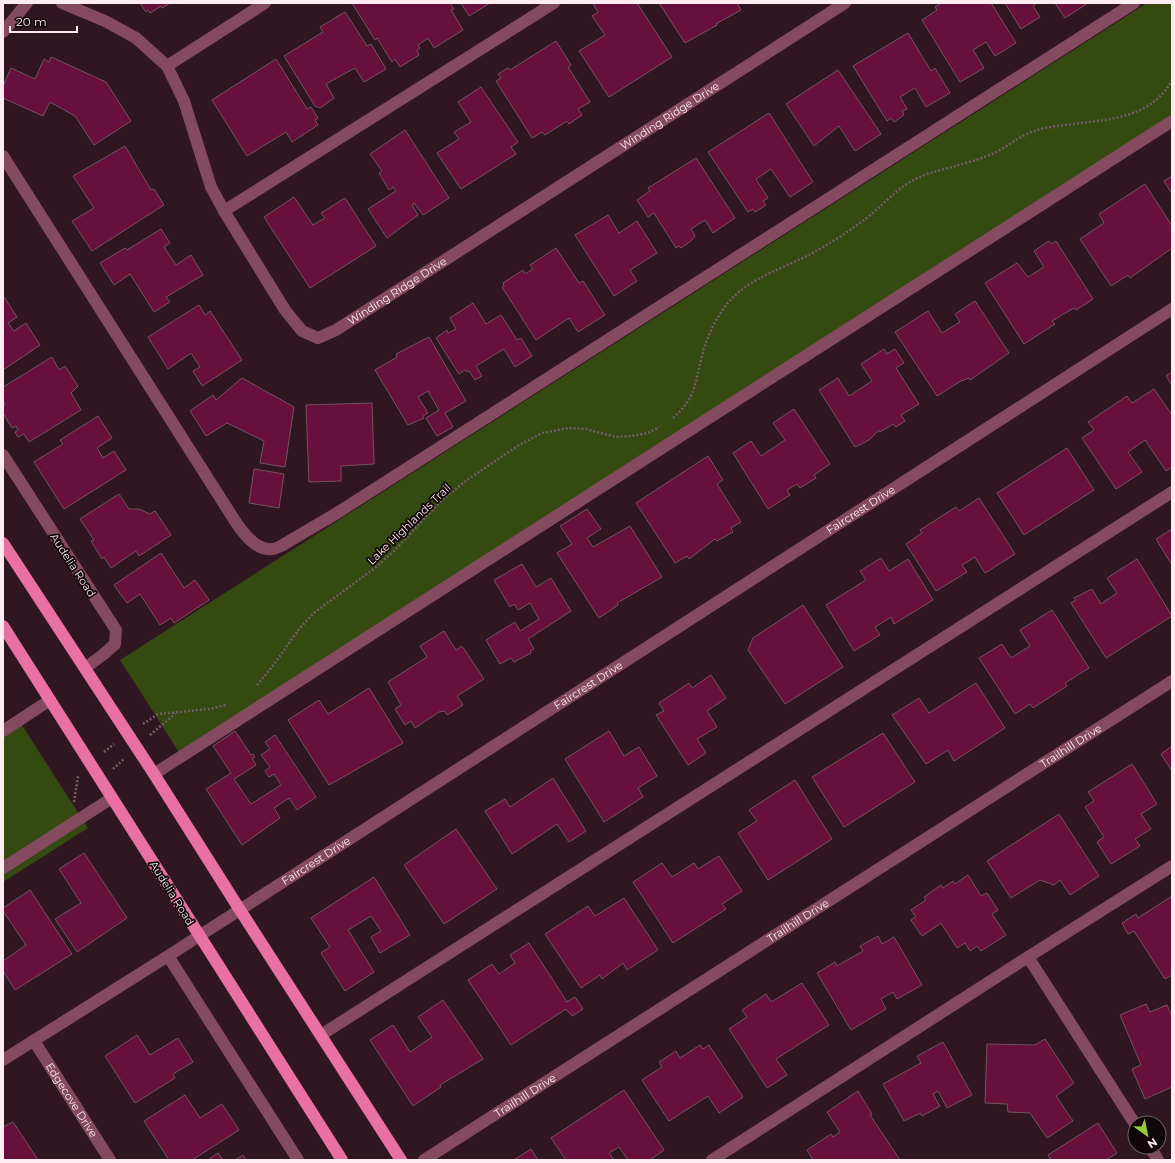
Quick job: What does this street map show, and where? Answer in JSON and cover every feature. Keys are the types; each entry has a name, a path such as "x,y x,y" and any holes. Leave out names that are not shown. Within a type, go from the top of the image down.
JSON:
{"main road":[{"path":"3,543 154,774 401,1160"},
{"name":"Audelia Road","path":"3,626 342,1160"}],"street":[{"path":"3,32 27,3"},
{"name":"Winding Ridge Drive","path":"62,3 105,21 136,38 167,66 184,101 211,187 224,211 286,310 302,331 318,338 336,330 845,3"},
{"path":"167,66 265,3"},
{"path":"224,211 554,3"},
{"path":"3,156 235,522 249,539 262,547 272,550 337,513 1134,3"},
{"path":"154,774 1172,120"},
{"name":"Faircrest Drive","path":"3,1060 240,910 1172,309"},
{"name":"Audelia Road","path":"3,455 116,630 115,644 85,668"},
{"path":"321,1035 1172,492"},
{"name":"Trailhill Drive","path":"424,1160 1172,681"},
{"path":"3,730 50,700"},
{"path":"3,868 112,798"},
{"path":"712,1160 1172,866"},
{"path":"168,956 298,1160"},
{"path":"1028,957 1129,1115"},
{"name":"Edgecove Drive","path":"34,1040 110,1160"}],"path":[{"path":"670,421 689,401 696,383 702,355 716,322 728,304 751,282 810,254 838,238 868,216 907,183 927,174 970,163 994,154 1031,132 1050,126 1120,117 1141,111 1156,102 1172,80"},
{"name":"Lake Highlands Trail","path":"255,687 272,667 284,648 299,629 315,612 375,568 395,550 426,516 452,492 467,480 519,445 542,433 569,428 586,429 616,437 648,433 666,424"},
{"path":"175,713 209,709 231,704"}],"green space":[{"path":"1147,3 1172,3 1172,124 184,760 120,660"},
{"path":"18,719 88,828 3,882 3,729"}],"building":[{"path":"140,3 170,3 162,8 161,6 150,13 148,10 146,12"},
{"path":"352,3 450,3 454,9 451,10 463,30 434,48 428,38 418,45 420,48 417,50 419,55 400,67 395,59 392,62 377,38 375,40"},
{"path":"461,3 490,3 469,16"},
{"path":"637,3 672,57 609,97 579,51 605,35 592,16 598,12 593,4"},
{"path":"659,3 737,3 741,10 685,43"},
{"path":"941,3 991,3 1016,43 995,56 986,42 973,50 984,68 960,82 922,20 937,10 935,7"},
{"path":"1005,3 1037,3 1033,6 1040,17 1021,29"},
{"path":"1055,3 1088,3 1065,18"},
{"path":"345,12 367,46 371,44 386,69 364,82 355,68 326,84 334,98 320,108 315,106 284,56 323,32 320,27"},
{"path":"908,33 931,71 935,68 950,93 926,107 915,88 900,97 907,109 902,111 904,115 894,122 891,118 887,121 853,66"},
{"path":"556,41 571,65 568,67 590,102 578,109 582,115 569,124 567,121 545,135 542,132 532,138 496,81 501,78 498,74 508,68 510,70"},
{"path":"51,57 106,82 131,121 94,145 75,116 50,102 43,116 3,98 3,86 11,68 35,79 44,59 49,62"},
{"path":"276,59 307,109 311,107 318,118 315,120 318,125 292,142 286,132 247,156 212,100"},
{"path":"838,70 881,134 855,151 839,126 814,146 786,104"},
{"path":"481,87 518,142 511,147 516,154 461,189 437,153 459,139 454,132 471,122 458,102"},
{"path":"769,113 813,182 790,197 771,169 756,179 768,198 763,201 766,205 755,212 753,209 748,212 708,152"},
{"path":"405,130 449,198 423,215 414,203 412,205 418,215 387,238 368,209 396,191 393,187 389,190 379,173 382,171 370,154"},
{"path":"125,146 151,190 154,189 164,205 92,251 72,221 94,208 73,176"},
{"path":"696,158 735,218 713,233 705,220 691,229 695,236 691,241 681,248 679,246 676,248 654,213 648,217 637,200 650,191 648,188"},
{"path":"1172,176 1172,194 1164,181"},
{"path":"1145,184 1172,226 1172,248 1130,278 1128,275 1111,286 1080,239 1104,223 1099,214"},
{"path":"294,197 313,225 325,218 321,213 345,198 376,246 310,288 264,217"},
{"path":"608,215 619,233 637,221 657,253 630,270 637,281 614,296 575,235"},
{"path":"161,229 170,243 164,247 176,265 191,255 203,275 166,297 170,302 154,312 130,274 114,285 100,263 125,248 127,250"},
{"path":"1049,241 1051,244 1056,241 1093,299 1076,310 1074,308 1052,321 1055,324 1024,344 985,283 1017,263 1028,277 1044,267 1034,251"},
{"path":"556,248 579,283 583,281 605,315 578,332 569,318 536,340 502,287 504,286 503,283 523,270 525,274 533,269 530,265"},
{"path":"4,297 17,317 8,323 14,331 26,323 40,345 3,370 3,298"},
{"path":"975,301 1009,353 970,380 969,378 961,381 937,396 895,332 928,311 942,333 960,322 955,314"},
{"path":"473,303 486,324 501,315 517,340 521,338 532,356 515,367 504,349 476,366 482,376 475,380 469,371 467,372 465,370 459,374 436,338 447,330 448,333 456,329 450,318"},
{"path":"199,305 205,315 210,311 242,360 202,386 193,371 200,367 191,353 168,369 148,337"},
{"path":"429,337 466,401 445,413 453,427 437,436 426,418 439,410 428,391 418,397 428,413 423,416 424,418 408,425 375,370 397,357 396,354"},
{"path":"884,349 887,354 895,349 904,363 896,368 919,404 901,415 905,421 896,427 893,424 880,432 879,430 869,440 855,447 819,390 838,378 849,396 872,381 861,364"},
{"path":"52,357 59,370 65,366 78,386 71,393 81,410 29,442 24,434 18,437 15,432 18,430 16,426 12,428 3,413 3,406 5,405 3,401 3,387"},
{"path":"1172,372 1172,385 1166,376"},
{"path":"242,378 294,407 285,467 260,463 264,441 227,423 206,436 190,411 213,395 216,400"},
{"path":"1154,389 1172,415 1172,467 1166,471 1145,440 1128,452 1142,472 1116,489 1082,438 1094,430 1088,422 1127,396 1132,403"},
{"path":"372,403 374,464 341,466 341,481 309,482 306,405"},
{"path":"794,409 830,464 814,475 816,478 800,488 797,484 787,490 790,495 768,509 733,453 751,441 761,456 785,440 773,423"},
{"path":"98,416 112,438 97,448 103,458 114,451 126,470 64,509 34,462 63,444 60,440"},
{"path":"1067,448 1094,490 1024,535 997,493"},
{"path":"708,456 723,480 717,484 741,522 731,528 733,532 717,541 715,539 689,559 687,556 675,563 636,503"},
{"path":"254,469 284,474 279,508 249,503"},
{"path":"119,494 129,509 139,509 150,514 155,511 171,535 139,556 136,551 111,568 104,557 102,559 91,541 94,540 80,519"},
{"path":"979,498 1015,554 985,573 975,557 962,565 967,572 936,591 906,544 922,533 920,530 956,507 959,511"},
{"path":"587,509 601,529 587,538 593,547 630,526 662,577 617,603 618,605 599,618 557,553 572,544 560,526"},
{"path":"1172,529 1172,565 1156,539"},
{"path":"161,553 184,588 195,580 209,600 174,623 171,618 160,625 140,594 127,603 114,585"},
{"path":"881,558 889,571 908,559 933,600 894,624 891,617 875,627 880,635 854,651 826,605 866,580 860,571"},
{"path":"1137,559 1172,616 1106,658 1071,603 1076,600 1074,598 1092,589 1101,604 1117,593 1107,578"},
{"path":"522,564 536,587 551,578 571,611 528,639 534,649 530,651 531,653 514,662 511,658 500,664 486,640 515,622 520,631 539,619 530,603 518,610 514,604 510,607 494,580"},
{"path":"803,605 843,667 785,704 748,650 753,638"},
{"path":"1052,610 1089,668 1065,683 1067,686 1033,708 1030,704 1015,714 979,658 1002,644 1011,658 1030,646 1020,630"},
{"path":"444,631 456,650 462,646 484,679 457,696 463,705 447,715 445,711 439,712 415,728 411,721 405,725 395,709 401,705 388,682 427,657 420,646"},
{"path":"711,675 726,698 707,711 717,727 697,739 706,753 688,765 656,715 664,711 659,703 689,683 692,688"},
{"path":"976,683 1005,728 954,761 948,750 926,764 892,715 919,698 929,713"},
{"path":"369,688 403,743 329,785 288,720 319,700 328,714"},
{"path":"235,731 251,755 253,754 255,757 252,758 256,765 234,779 251,804 281,785 274,774 269,777 265,771 270,767 261,755 270,749 265,742 275,735 316,797 297,810 289,798 274,808 280,818 242,845 206,789 231,773 213,746"},
{"path":"609,731 624,756 639,747 657,776 638,788 643,797 604,822 565,759"},
{"path":"883,733 915,782 844,827 812,777"},
{"path":"1172,746 1172,771 1161,754"},
{"path":"1132,764 1157,804 1141,814 1151,829 1135,839 1140,846 1111,864 1097,842 1104,837 1085,807 1094,801 1088,792"},
{"path":"553,778 586,831 569,842 557,824 512,854 485,811 505,799 510,807"},
{"path":"795,780 832,839 768,880 738,833 757,821 749,810"},
{"path":"1059,814 1099,876 1070,895 1060,880 1054,885 1040,880 1011,898 987,861"},
{"path":"456,829 497,889 444,924 404,865"},
{"path":"84,853 127,918 77,952 55,919 81,903 59,869"},
{"path":"719,856 742,891 722,904 726,909 673,943 633,882 662,863 672,877 694,863 698,869"},
{"path":"968,875 981,896 987,893 998,910 992,914 1006,935 981,951 977,946 970,951 965,943 957,948 941,923 922,936 911,920 916,917 911,910 926,900 924,897 941,885 943,888 953,881 955,884"},
{"path":"374,877 410,935 380,953 371,937 381,931 371,916 348,930 374,972 345,991 321,953 330,947 311,918"},
{"path":"30,890 72,954 15,990 3,971 3,961 26,945 3,911 3,908"},
{"path":"1172,896 1172,975 1165,979 1134,931 1128,934 1122,923 1136,914 1138,918"},
{"path":"624,898 658,950 627,970 623,963 602,979 600,975 581,988 545,934 588,906 595,916"},
{"path":"878,936 882,944 894,937 922,985 897,999 893,992 881,999 886,1009 851,1030 817,973 835,962 837,966 863,951 860,946"},
{"path":"529,943 567,1002 575,997 583,1009 572,1016 566,1009 511,1045 468,980 492,964 499,974 515,963 510,955"},
{"path":"802,983 829,1025 776,1059 787,1075 767,1088 729,1029 747,1017 742,1010 766,994 771,1002"},
{"path":"443,1000 483,1059 440,1085 441,1087 413,1106 370,1040 393,1025 410,1052 432,1037 418,1017"},
{"path":"1146,1004 1150,1012 1167,1005 1172,1016 1172,1087 1145,1099 1132,1069 1141,1065 1120,1015"},
{"path":"137,1035 150,1055 178,1038 193,1062 173,1074 175,1078 135,1103 105,1056"},
{"path":"1045,1039 1074,1083 1056,1096 1073,1121 1047,1138 1030,1113 1008,1112 1007,1104 985,1103 987,1044 1035,1045"},
{"path":"943,1042 972,1095 947,1108 938,1091 933,1094 940,1106 922,1116 920,1113 904,1121 883,1084 921,1063 917,1056"},
{"path":"700,1045 703,1049 709,1045 743,1097 719,1113 708,1096 669,1121 642,1080 662,1067 659,1062 676,1051 680,1058"},
{"path":"624,1090 664,1150 650,1160 628,1160 619,1147 609,1153 614,1160 566,1160 551,1138"},
{"path":"858,1091 872,1114 870,1115 900,1160 813,1160 807,1150 831,1134 833,1137 840,1132 827,1112"},
{"path":"185,1095 200,1118 222,1104 239,1130 192,1160 169,1160 144,1121"},
{"path":"13,1122 38,1160 3,1160 3,1127"},
{"path":"1098,1123 1117,1153 1106,1160 1051,1160 1048,1155"},
{"path":"531,1149 538,1160 514,1160"},
{"path":"218,1153 223,1160 208,1160"},
{"path":"243,1155 246,1160 235,1160"}]}
